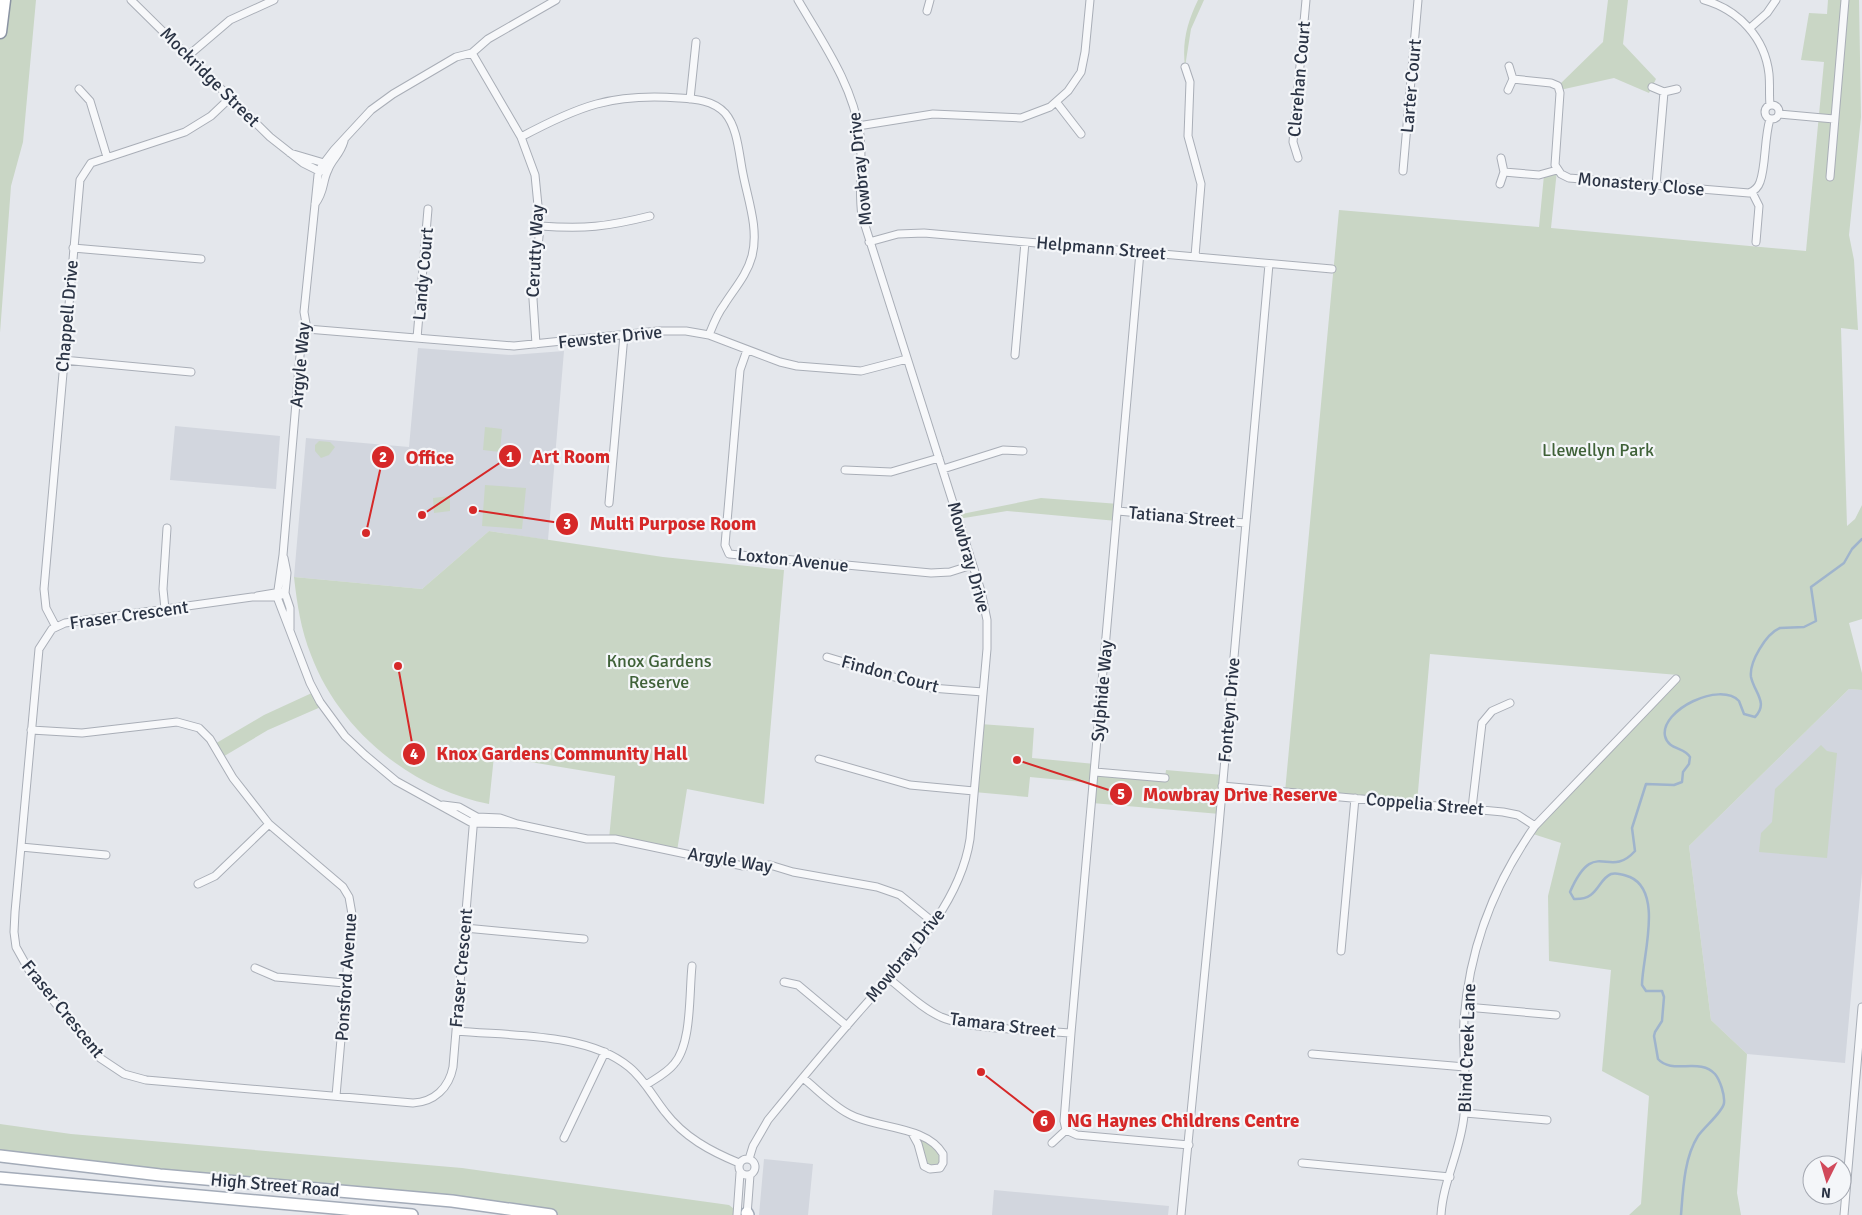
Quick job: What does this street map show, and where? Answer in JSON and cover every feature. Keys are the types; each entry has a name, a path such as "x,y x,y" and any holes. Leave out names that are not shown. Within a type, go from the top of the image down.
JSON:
{"highway":[{"path":"0,32 4,1"}],"main road":[{"name":"High Street Road","path":"0,1156 160,1175 452,1201 551,1215"},
{"path":"160,1175 160,1184 168,1193"},
{"name":"High Street Road","path":"0,1178 168,1193 344,1212 412,1215"}],"street":[{"name":"Mockridge Street","path":"131,0 270,137 301,162 323,171"},
{"name":"Argyle Way","path":"556,0 488,39 472,53 456,57 393,94 371,110 324,163 315,195 316,204 304,312 307,328 301,344 283,555 277,594 310,683 320,702 345,736 384,772 406,787 476,820 517,824 593,840 615,839 723,860 744,866 770,865 793,872 877,887 900,895 933,922"},
{"name":"Mowbray Drive","path":"745,1215 750,1175 754,1171 755,1165 749,1159 757,1137 768,1120 933,922 950,898 966,861 983,692 987,628 981,591 870,242 860,198 858,126 843,78 798,0"},
{"path":"927,12 930,0"},
{"path":"858,126 933,114 1021,118 1037,114 1057,103 1074,85 1083,65 1090,0"},
{"name":"Clerehan Court","path":"1298,158 1293,142 1306,0"},
{"name":"Larter Court","path":"1403,171 1418,0"},
{"path":"1704,0 1728,10 1750,28 1760,45 1768,67 1770,106 1765,112 1770,119"},
{"path":"1750,28 1770,10 1776,0"},
{"path":"1830,177 1845,0"},
{"path":"189,56 230,20 270,1"},
{"path":"690,99 696,42"},
{"name":"Cerutty Way","path":"472,53 521,137 535,175 540,226 533,299 536,344"},
{"path":"1508,90 1513,79 1509,66"},
{"path":"1186,67 1190,82 1188,136 1201,184 1195,256"},
{"name":"Monastery Close","path":"1513,79 1551,83 1559,88 1555,162 1557,170 1569,178 1745,193 1752,192"},
{"path":"1652,87 1664,92 1677,88"},
{"path":"80,89 90,101 107,157"},
{"path":"1656,185 1664,92"},
{"path":"521,137 569,112 602,101 643,96 690,99 715,105 724,112 732,124 754,230 753,248 749,264 741,281 719,312 709,335"},
{"name":"Chappell Drive","path":"56,627 46,608 44,589 80,180 91,163 185,132 211,116 231,97"},
{"path":"1057,103 1081,134"},
{"path":"1770,106 1777,107 1779,114 1776,119 1770,119"},
{"path":"1779,114 1834,119"},
{"path":"1756,242 1759,209 1752,192 1757,188 1761,178 1765,136 1770,119"},
{"name":"Argyle Way","path":"323,171 340,154 344,141"},
{"name":"Mockridge Street","path":"290,153 324,163"},
{"path":"1500,184 1504,172 1501,158"},
{"path":"1504,172 1539,175 1557,170"},
{"name":"Landy Court","path":"417,338 428,209"},
{"path":"540,226 582,229 604,227 650,216"},
{"name":"Helpmann Street","path":"870,242 890,235 914,232 1332,269"},
{"path":"1015,355 1025,242"},
{"path":"73,248 201,259"},
{"name":"Sylphide Way","path":"1066,1130 1064,1121 1071,1033 1140,252"},
{"name":"Fonteyn Drive","path":"1181,1215 1222,786 1268,264"},
{"name":"Fewster Drive","path":"307,328 505,346 671,331 709,335 788,364 868,371 907,359"},
{"path":"609,503 624,335"},
{"name":"Loxton Avenue","path":"747,350 740,370 726,525 725,545 729,554 931,573 950,572 972,565"},
{"path":"64,360 190,372"},
{"path":"943,469 1004,450 1023,450"},
{"path":"845,470 891,472 939,458"},
{"name":"Tatiana Street","path":"1118,511 1245,523"},
{"path":"165,609 163,583 167,528"},
{"name":"Argyle Way","path":"283,555 286,573 285,593 290,612 290,632"},
{"name":"Fraser Crescent","path":"285,593 71,622 56,627 47,634 39,649 14,932 20,956 44,990 105,1062 124,1074 146,1080 413,1103 429,1100 441,1092 450,1080 472,844 476,820"},
{"name":"Findon Court","path":"827,657 931,688 983,692"},
{"name":"Blind Creek Lane","path":"1441,1215 1458,1152 1465,1113 1466,1007 1472,966 1486,918 1510,866 1535,826 1676,680"},
{"path":"1472,808 1482,723 1492,711 1510,703"},
{"name":"Ponsford Avenue","path":"31,730 82,733 177,722 193,725 207,735 233,778 269,824 335,878 349,897 352,920 336,1096"},
{"path":"819,759 910,785 974,791"},
{"path":"1095,772 1165,778"},
{"name":"Coppelia Street","path":"1222,786 1472,808 1513,814 1535,826"},
{"path":"1341,951 1355,798"},
{"path":"198,884 215,876 269,824"},
{"path":"21,847 106,855"},
{"path":"465,928 584,939"},
{"path":"646,1086 670,1068 680,1055 685,1038 692,966"},
{"path":"255,968 276,977 345,983"},
{"name":"Tamara Street","path":"888,978 924,1007 948,1020 966,1024 1071,1033"},
{"path":"784,982 798,985 846,1026"},
{"path":"1466,1007 1556,1015"},
{"path":"1844,1215 1862,1007"},
{"path":"456,1031 568,1041 604,1052 628,1066 646,1086 671,1120 688,1135 717,1154 739,1163 743,1159 749,1159"},
{"path":"564,1138 604,1052"},
{"path":"1312,1054 1465,1067"},
{"path":"803,1078 849,1114 912,1133 927,1138 941,1151 944,1161 940,1168 932,1169 924,1166 918,1144 912,1133"},
{"path":"1465,1113 1547,1120"},
{"path":"1052,1143 1066,1130 1077,1135 1189,1145"},
{"name":"Mowbray Drive","path":"739,1163 745,1215"},
{"path":"1302,1163 1450,1177"},
{"path":"740,1173 750,1175"}],"shaded area":[{"path":"418,348 511,355 564,351 548,540 489,531 422,589 294,577 306,438 409,447"},
{"path":"175,426 280,436 276,489 170,480"},
{"path":"1849,689 1862,690 1862,873 1845,1063 1747,1054 1711,1020 1689,846"},
{"path":"764,1159 813,1164 808,1215 759,1215"},
{"path":"994,1190 1169,1206 1168,1215 992,1215"}],"green space":[{"path":"6,0 36,0 23,142 11,186 0,333 0,32"},
{"path":"1198,0 1204,0 1191,29 1185,67 1184,49 1186,33"},
{"path":"1608,0 1628,0 1623,44 1656,79 1649,93 1614,78 1560,90 1558,86 1603,42"},
{"name":"Llewellyn Park","path":"1828,0 1859,0 1861,117 1849,235 1854,260 1858,330 1841,328 1847,526 1855,519 1862,505 1862,619 1849,623 1862,673 1862,690 1849,689 1689,846 1711,1020 1747,1054 1737,1193 1741,1215 1629,1215 1641,1204 1649,1096 1602,1071 1611,970 1549,961 1548,896 1561,843 1530,833 1678,675 1430,654 1417,803 1285,792 1339,210 1539,227 1544,175 1557,170 1551,228 1806,251 1824,62 1801,60 1809,13 1827,14"},
{"path":"485,427 502,429 500,452 483,450"},
{"path":"319,441 330,442 335,447 329,455 321,458 315,451 315,445"},
{"path":"485,485 526,488 522,529 482,526"},
{"path":"450,496 450,511 434,513 433,498"},
{"path":"1041,498 1119,504 1117,521 1007,511 958,519 957,515"},
{"name":"Knox Gardens Reserve","path":"489,531 663,557 784,570 764,804 687,789 677,851 609,839 615,776 494,756 489,804 460,796 432,785 406,770 381,752 359,731 340,708 323,682 311,655 300,617 294,577 422,589"},
{"path":"314,692 323,706 268,730 221,758 213,745 264,715"},
{"path":"980,724 1034,728 1032,758 1095,764 1095,772 1165,778 1166,770 1223,775 1220,814 1092,803 1093,783 1030,777 1028,797 974,792"},
{"path":"1821,745 1827,751 1837,753 1827,858 1759,852 1761,833 1772,822 1775,789"},
{"path":"0,1124 71,1134 462,1168 729,1205 738,1212 737,1215 551,1215 0,1156"},
{"path":"919,1135 940,1150 942,1165 926,1168 920,1148"}],"waterway":[{"path":"1681,1215 1685,1174 1690,1154 1698,1136 1723,1107 1722,1088 1715,1074 1709,1069 1694,1066 1671,1066 1664,1064 1658,1059 1654,1036 1662,1021 1664,997 1662,991 1646,991 1642,985 1649,911 1646,896 1640,885 1630,877 1613,873 1606,877 1597,889 1588,896 1574,899 1570,892 1579,875 1587,866 1594,862 1617,862 1625,859 1635,851 1632,828 1646,784 1674,785 1682,782 1683,772 1689,764 1690,757 1667,741 1665,736 1666,726 1672,717 1681,708 1693,701 1719,694 1730,696 1739,701 1744,714 1755,717 1759,712 1761,702 1751,677 1751,671 1756,656 1764,642 1780,628 1804,627 1816,621 1811,587 1844,563 1852,549 1862,539"}],"place":[{"name":"Multi Purpose Room","path":"473,510"},
{"name":"Art Room","path":"422,515"},
{"name":"Office","path":"366,533"},
{"name":"Knox Gardens Community Hall","path":"398,666"},
{"name":"Mowbray Drive Reserve","path":"1017,760"},
{"name":"NG Haynes Childrens Centre","path":"981,1072"}]}
